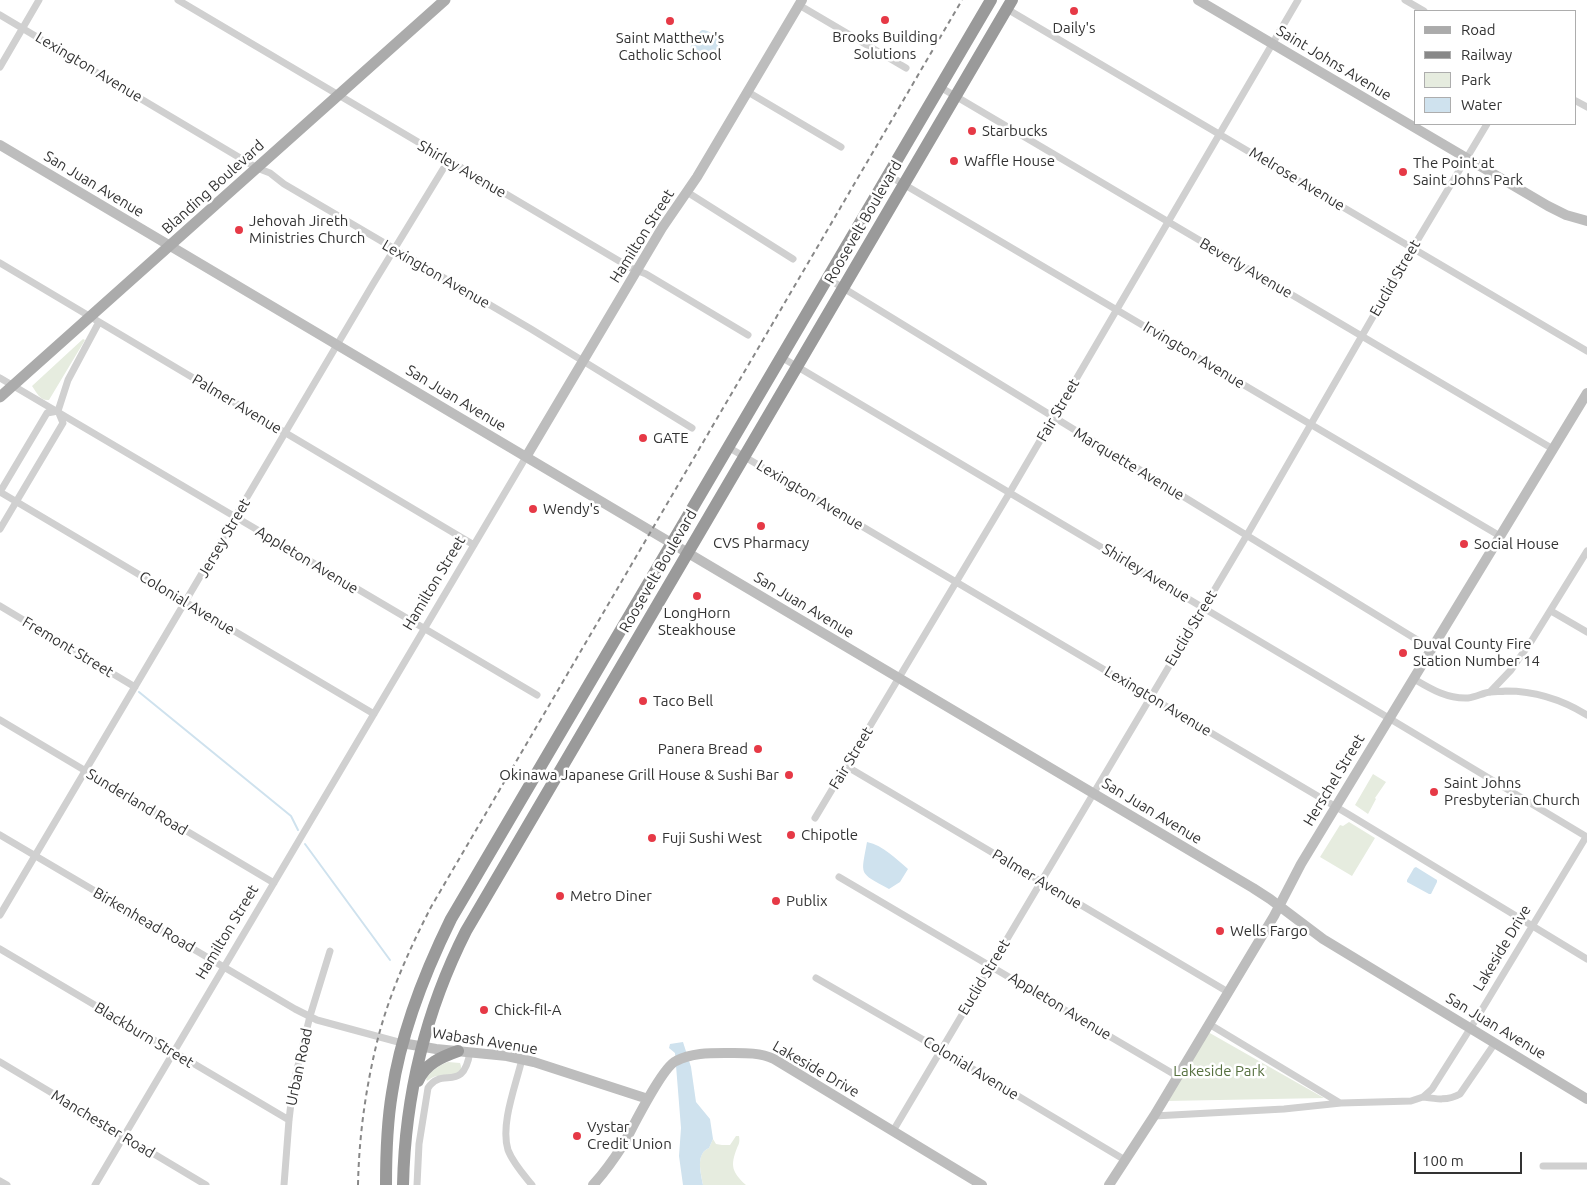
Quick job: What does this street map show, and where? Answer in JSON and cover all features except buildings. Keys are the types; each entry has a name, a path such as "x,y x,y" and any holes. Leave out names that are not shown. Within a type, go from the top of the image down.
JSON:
{"highway":[{"name":"Roosevelt Boulevard","path":"386,1185 388,1128 392,1093 402,1043 421,985 451,919 991,0"},
{"name":"Roosevelt Boulevard","path":"403,1185 408,1115 422,1046 444,977 454,955 478,909 1009,4"},
{"path":"594,712 591,705 592,696 613,658 617,648 617,636"},
{"path":"451,919 466,910 478,909 475,896 484,863"},
{"path":"412,1095 425,1069 442,1057 464,1052"}],"main road":[{"name":"Saint Johns Avenue","path":"1198,0 1548,206 1566,215 1587,221"},
{"name":"Blanding Boulevard","path":"0,397 95,319 169,246 442,1"},
{"name":"Hamilton Street","path":"526,457 636,270 687,192 801,3"},
{"name":"San Juan Avenue","path":"0,145 1262,894 1322,939 1587,1099"},
{"name":"Herschel Street","path":"1109,1185 1154,1116 1279,906 1335,806 1587,393"},
{"name":"Wabash Avenue","path":"402,1043 522,1059 648,1099"},
{"name":"Lakeside Drive","path":"593,1185 600,1178 622,1145 659,1081 676,1061 689,1056 712,1053 766,1056 982,1185"}],"street":[{"path":"0,67 39,0"},
{"name":"Shirley Avenue","path":"178,0 448,161 646,274 748,335"},
{"name":"Fair Street","path":"815,818 1010,492 1298,0"},
{"path":"1405,0 1422,10"},
{"path":"801,3 906,68"},
{"name":"Melrose Avenue","path":"1009,4 1220,134 1587,351"},
{"name":"Lexington Avenue","path":"0,15 257,168 270,172 284,184 692,428"},
{"name":"Beverly Avenue","path":"940,87 1553,449"},
{"path":"748,92 841,147"},
{"name":"Euclid Street","path":"893,1131 1247,535 1412,248 1486,125"},
{"name":"Jersey Street","path":"0,915 448,161"},
{"name":"Irvington Avenue","path":"888,175 1500,536"},
{"path":"687,192 793,258"},
{"name":"Palmer Avenue","path":"0,264 474,545"},
{"name":"Marquette Avenue","path":"827,278 1432,649"},
{"path":"0,529 63,423 58,411 68,380 95,319"},
{"name":"Shirley Avenue","path":"781,357 1587,837"},
{"name":"Appleton Avenue","path":"0,378 537,695"},
{"path":"0,492 47,413 58,411"},
{"name":"Lexington Avenue","path":"728,446 1335,806 1587,958"},
{"name":"Hamilton Street","path":"95,1185 526,457"},
{"name":"Colonial Avenue","path":"0,492 374,714"},
{"path":"1490,692 1511,670 1532,640 1587,551"},
{"name":"Fremont Street","path":"0,606 135,687"},
{"path":"1551,611 1587,632"},
{"path":"1414,679 1436,692 1450,696 1467,698 1490,692 1514,691 1545,696 1563,702 1587,715"},
{"name":"Sunderland Road","path":"0,720 274,884"},
{"name":"Palmer Avenue","path":"846,766 1228,992"},
{"name":"Birkenhead Road","path":"0,834 310,1016 402,1043"},
{"name":"Lakeside Drive","path":"1423,1097 1432,1089 1587,837"},
{"name":"Appleton Avenue","path":"839,877 1177,1076"},
{"name":"Blackburn Street","path":"0,949 289,1120"},
{"name":"Urban Road","path":"284,1185 289,1120 299,1058 330,951"},
{"name":"Colonial Avenue","path":"816,978 1125,1160"},
{"path":"1209,1024 1341,1103"},
{"path":"1154,1116 1284,1109 1341,1103 1411,1101 1423,1097 1436,1099 1452,1098 1460,1094 1495,1043"},
{"path":"417,1185 418,1144 428,1088 437,1079 458,1077 464,1072 468,1062 464,1052"},
{"path":"522,1059 506,1122 506,1138 511,1156 532,1185"},
{"name":"Manchester Road","path":"0,1062 206,1185"},
{"path":"1543,1166 1587,1166"},
{"path":"0,1181 7,1185"}],"green space":[{"path":"83,339 85,340 49,400 41,398 32,386"},
{"path":"1373,774 1386,782 1375,798 1368,814 1355,805"},
{"path":"1349,822 1375,838 1352,876 1320,857 1340,825 1343,826"},
{"name":"Lakeside Park","path":"1208,1032 1324,1098 1166,1101"},
{"path":"448,1062 460,1063 460,1071 454,1074 435,1076 427,1081 426,1079 433,1071"},
{"path":"736,1136 739,1136 739,1141 733,1164 735,1172 746,1185 703,1185 700,1169 702,1154 709,1148 713,1139 716,1144 730,1145"}],"water":[{"path":"702,30 712,34 719,42 714,54 708,61 702,62 696,60 692,54 691,47 694,39"},
{"path":"867,842 884,849 908,869 900,882 889,889 867,876 864,872"},
{"path":"1416,867 1437,880 1431,894 1407,882"},
{"path":"683,1042 691,1067 696,1102 710,1119 713,1139 709,1148 700,1159 703,1185 683,1185 679,1156 681,1128 675,1053 669,1048 670,1044"}],"waterway":[{"path":"139,692 291,816 298,830"},
{"path":"305,844 390,960"}],"railway":[{"path":"358,1185 364,1111 378,1038 388,1004 401,971 431,907 962,0"}],"place":[{"name":"Daily's","path":"1074,11"},
{"name":"Brooks Building Solutions","path":"885,20"},
{"name":"Saint Matthew's Catholic School","path":"670,21"},
{"name":"Starbucks","path":"972,131"},
{"name":"Waffle House","path":"954,161"},
{"name":"The Point at Saint Johns Park","path":"1403,172"},
{"name":"Jehovah Jireth Ministries Church","path":"239,230"},
{"name":"GATE","path":"643,438"},
{"name":"Wendy's","path":"533,509"},
{"name":"CVS Pharmacy","path":"761,526"},
{"name":"Social House","path":"1464,544"},
{"name":"LongHorn Steakhouse","path":"697,596"},
{"name":"Duval County Fire Station Number 14","path":"1403,653"},
{"name":"Taco Bell","path":"643,701"},
{"name":"Panera Bread","path":"758,749"},
{"name":"Okinawa Japanese Grill House & Sushi Bar","path":"789,775"},
{"name":"Saint Johns Presbyterian Church","path":"1434,792"},
{"name":"Chipotle","path":"791,835"},
{"name":"Fuji Sushi West","path":"652,838"},
{"name":"Metro Diner","path":"560,896"},
{"name":"Publix","path":"776,901"},
{"name":"Wells Fargo","path":"1220,931"},
{"name":"Chick-fil-A","path":"484,1010"},
{"name":"Vystar Credit Union","path":"577,1136"}]}
